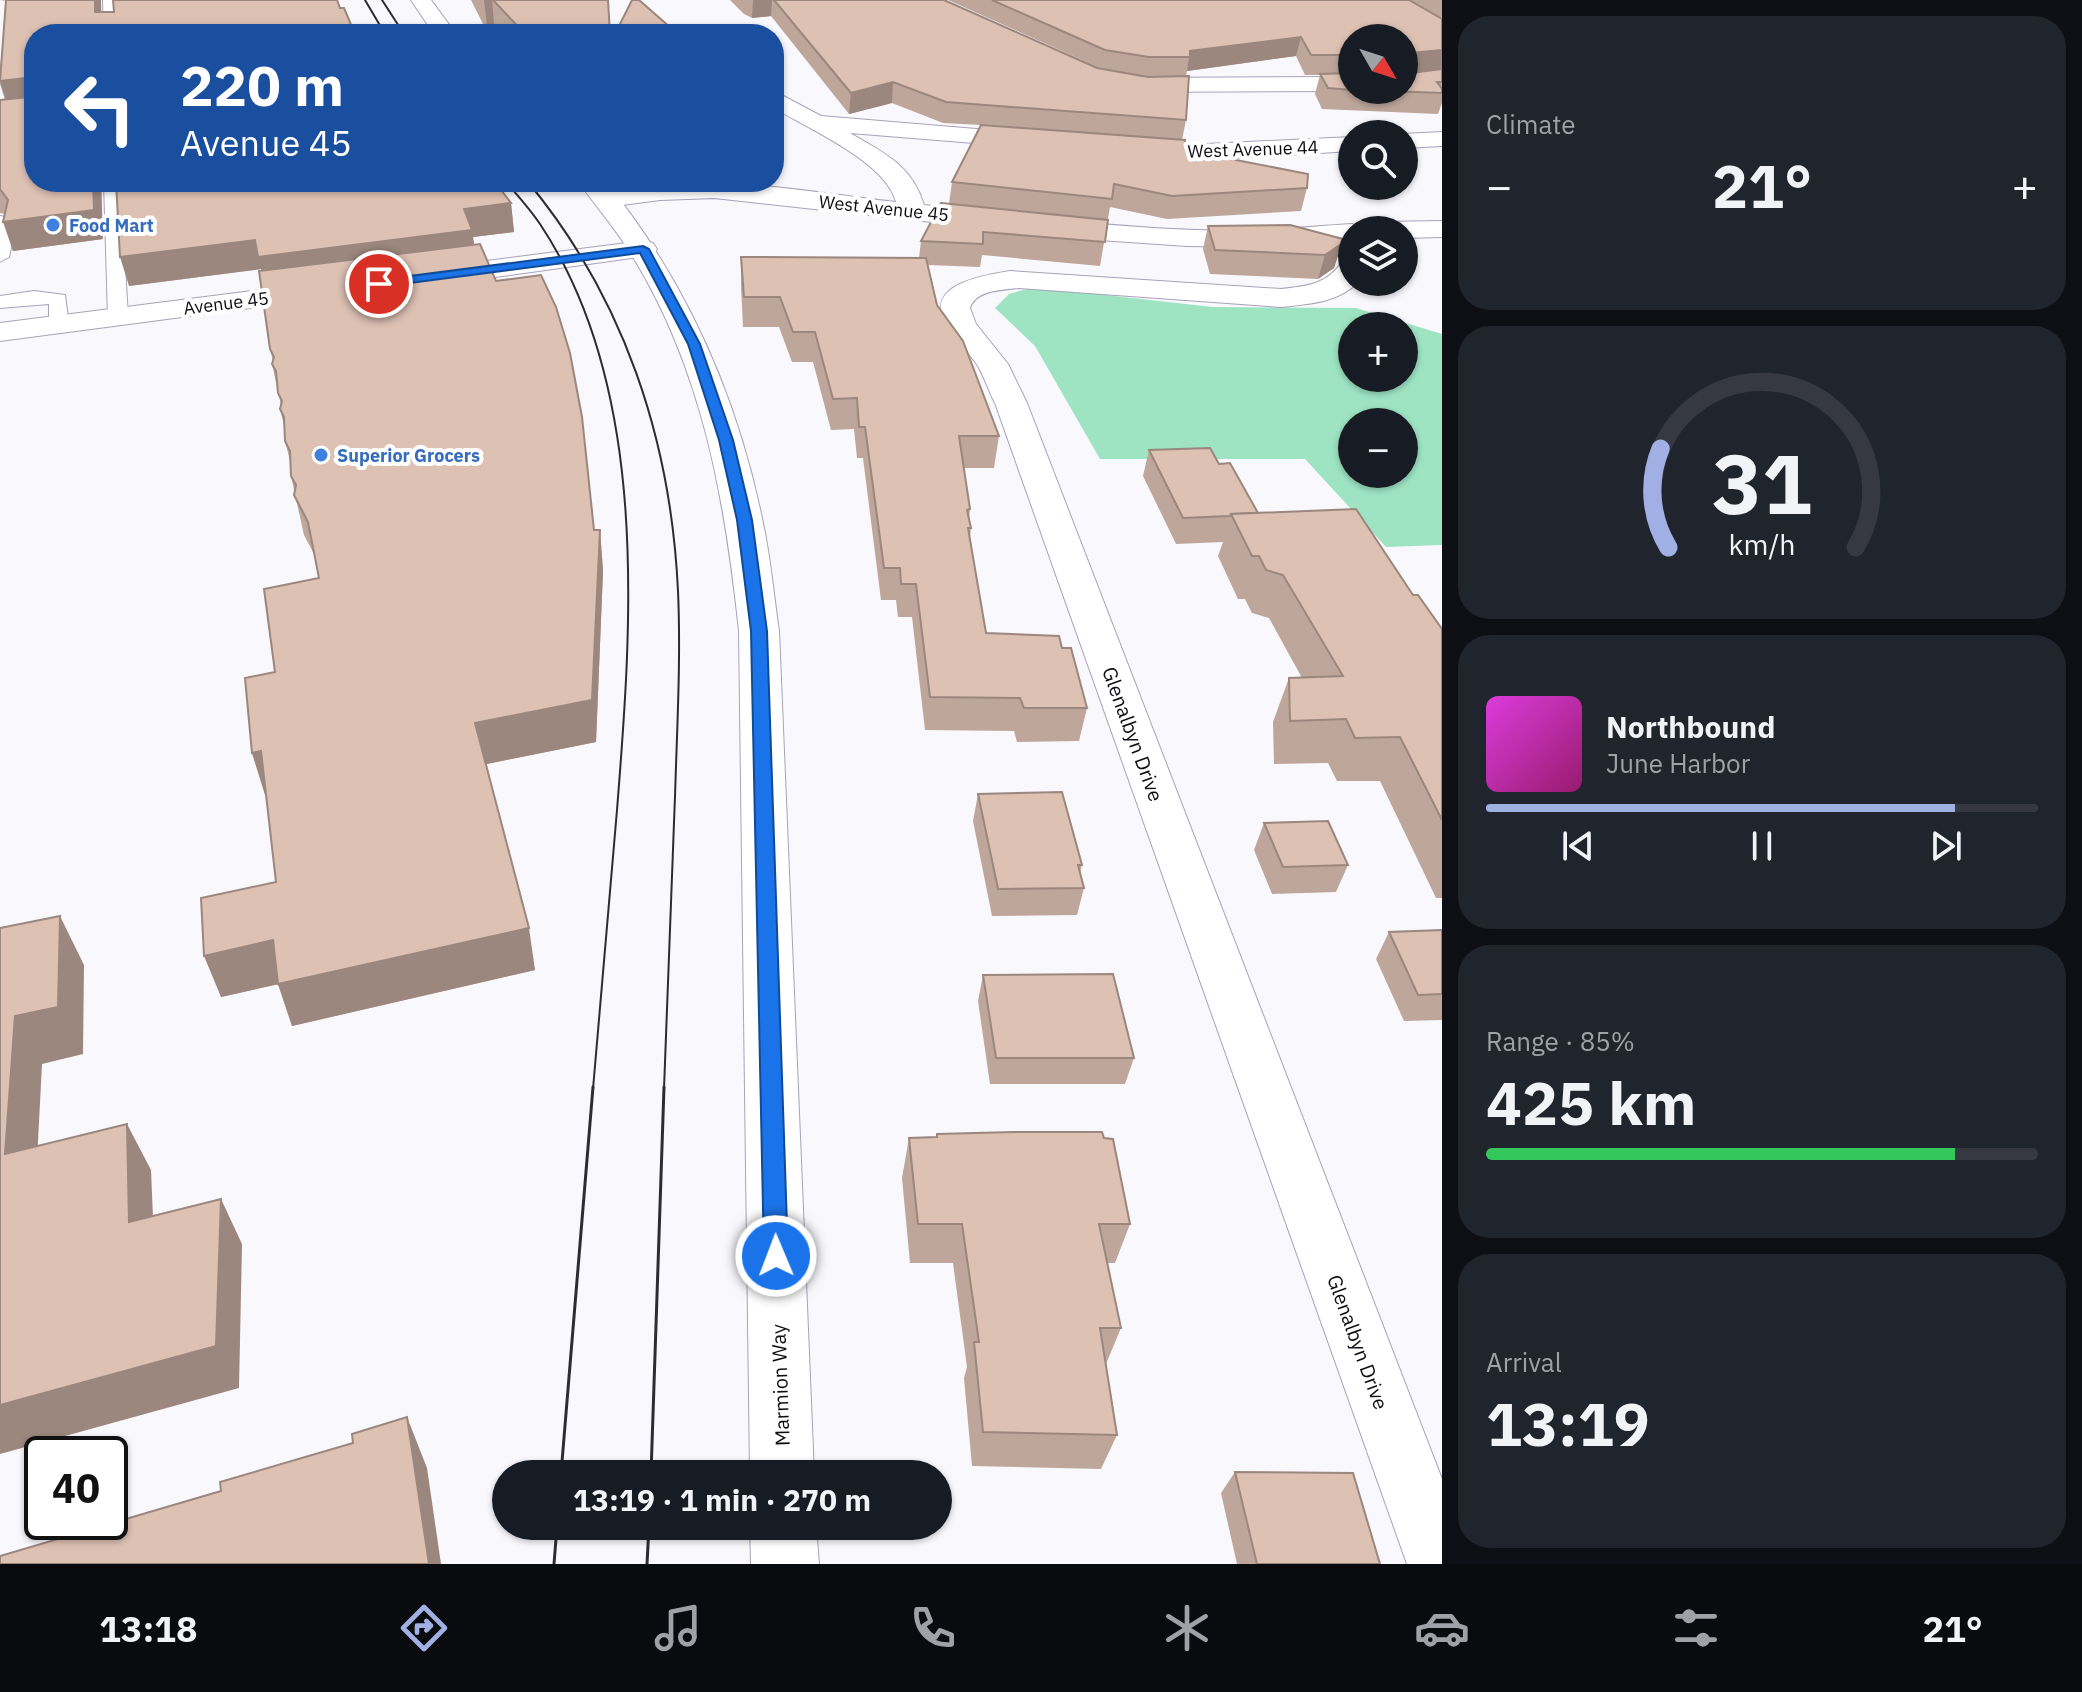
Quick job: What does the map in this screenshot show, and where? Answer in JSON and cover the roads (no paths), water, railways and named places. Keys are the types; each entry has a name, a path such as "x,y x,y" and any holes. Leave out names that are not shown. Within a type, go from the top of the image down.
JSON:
{"street":[{"path":"421,0 438,24"},
{"path":"1105,81 1145,87 1338,84"},
{"path":"784,104 885,164 905,185 912,211"},
{"path":"818,123 1055,142"},
{"path":"1418,140 1442,139"},
{"name":"West Avenue 44","path":"1117,148 1206,152 1338,145"},
{"name":"Marmion Way","path":"601,192 643,249 694,344 726,440 745,520 759,631 782,1460"},
{"name":"West Avenue 45","path":"733,192 1085,231 1338,244"},
{"path":"1418,229 1442,229"},
{"path":"409,280 643,249"},
{"name":"Glenalbyn Drive","path":"1338,285 1313,295 1281,298 1019,279 994,281 961,295 955,305 956,317 992,364 1011,403 1441,1564"},
{"name":"Avenue 45","path":"0,332 349,287"},
{"path":"784,1540 785,1564"}],"lane":[{"path":"110,0 111,24"},
{"path":"112,192 118,317"},
{"path":"0,221 6,230 0,257"},
{"path":"0,302 34,297 58,299 59,325"}],"tram line":[{"path":"365,0 379,24"},
{"path":"382,0 398,24"},
{"path":"514,192 540,224 576,289 601,359 617,433 625,509 628,586 623,738 593,1089"},
{"path":"536,192 591,274 616,323 653,426 673,535 678,591 679,668 664,1089"},
{"path":"562,1460 593,1087"},
{"path":"651,1460 664,1087"},
{"path":"554,1564 556,1540"},
{"path":"647,1564 648,1540"}],"place":[{"name":"Food Mart","path":"53,225"},
{"name":"Superior Grocers","path":"321,455"}]}
